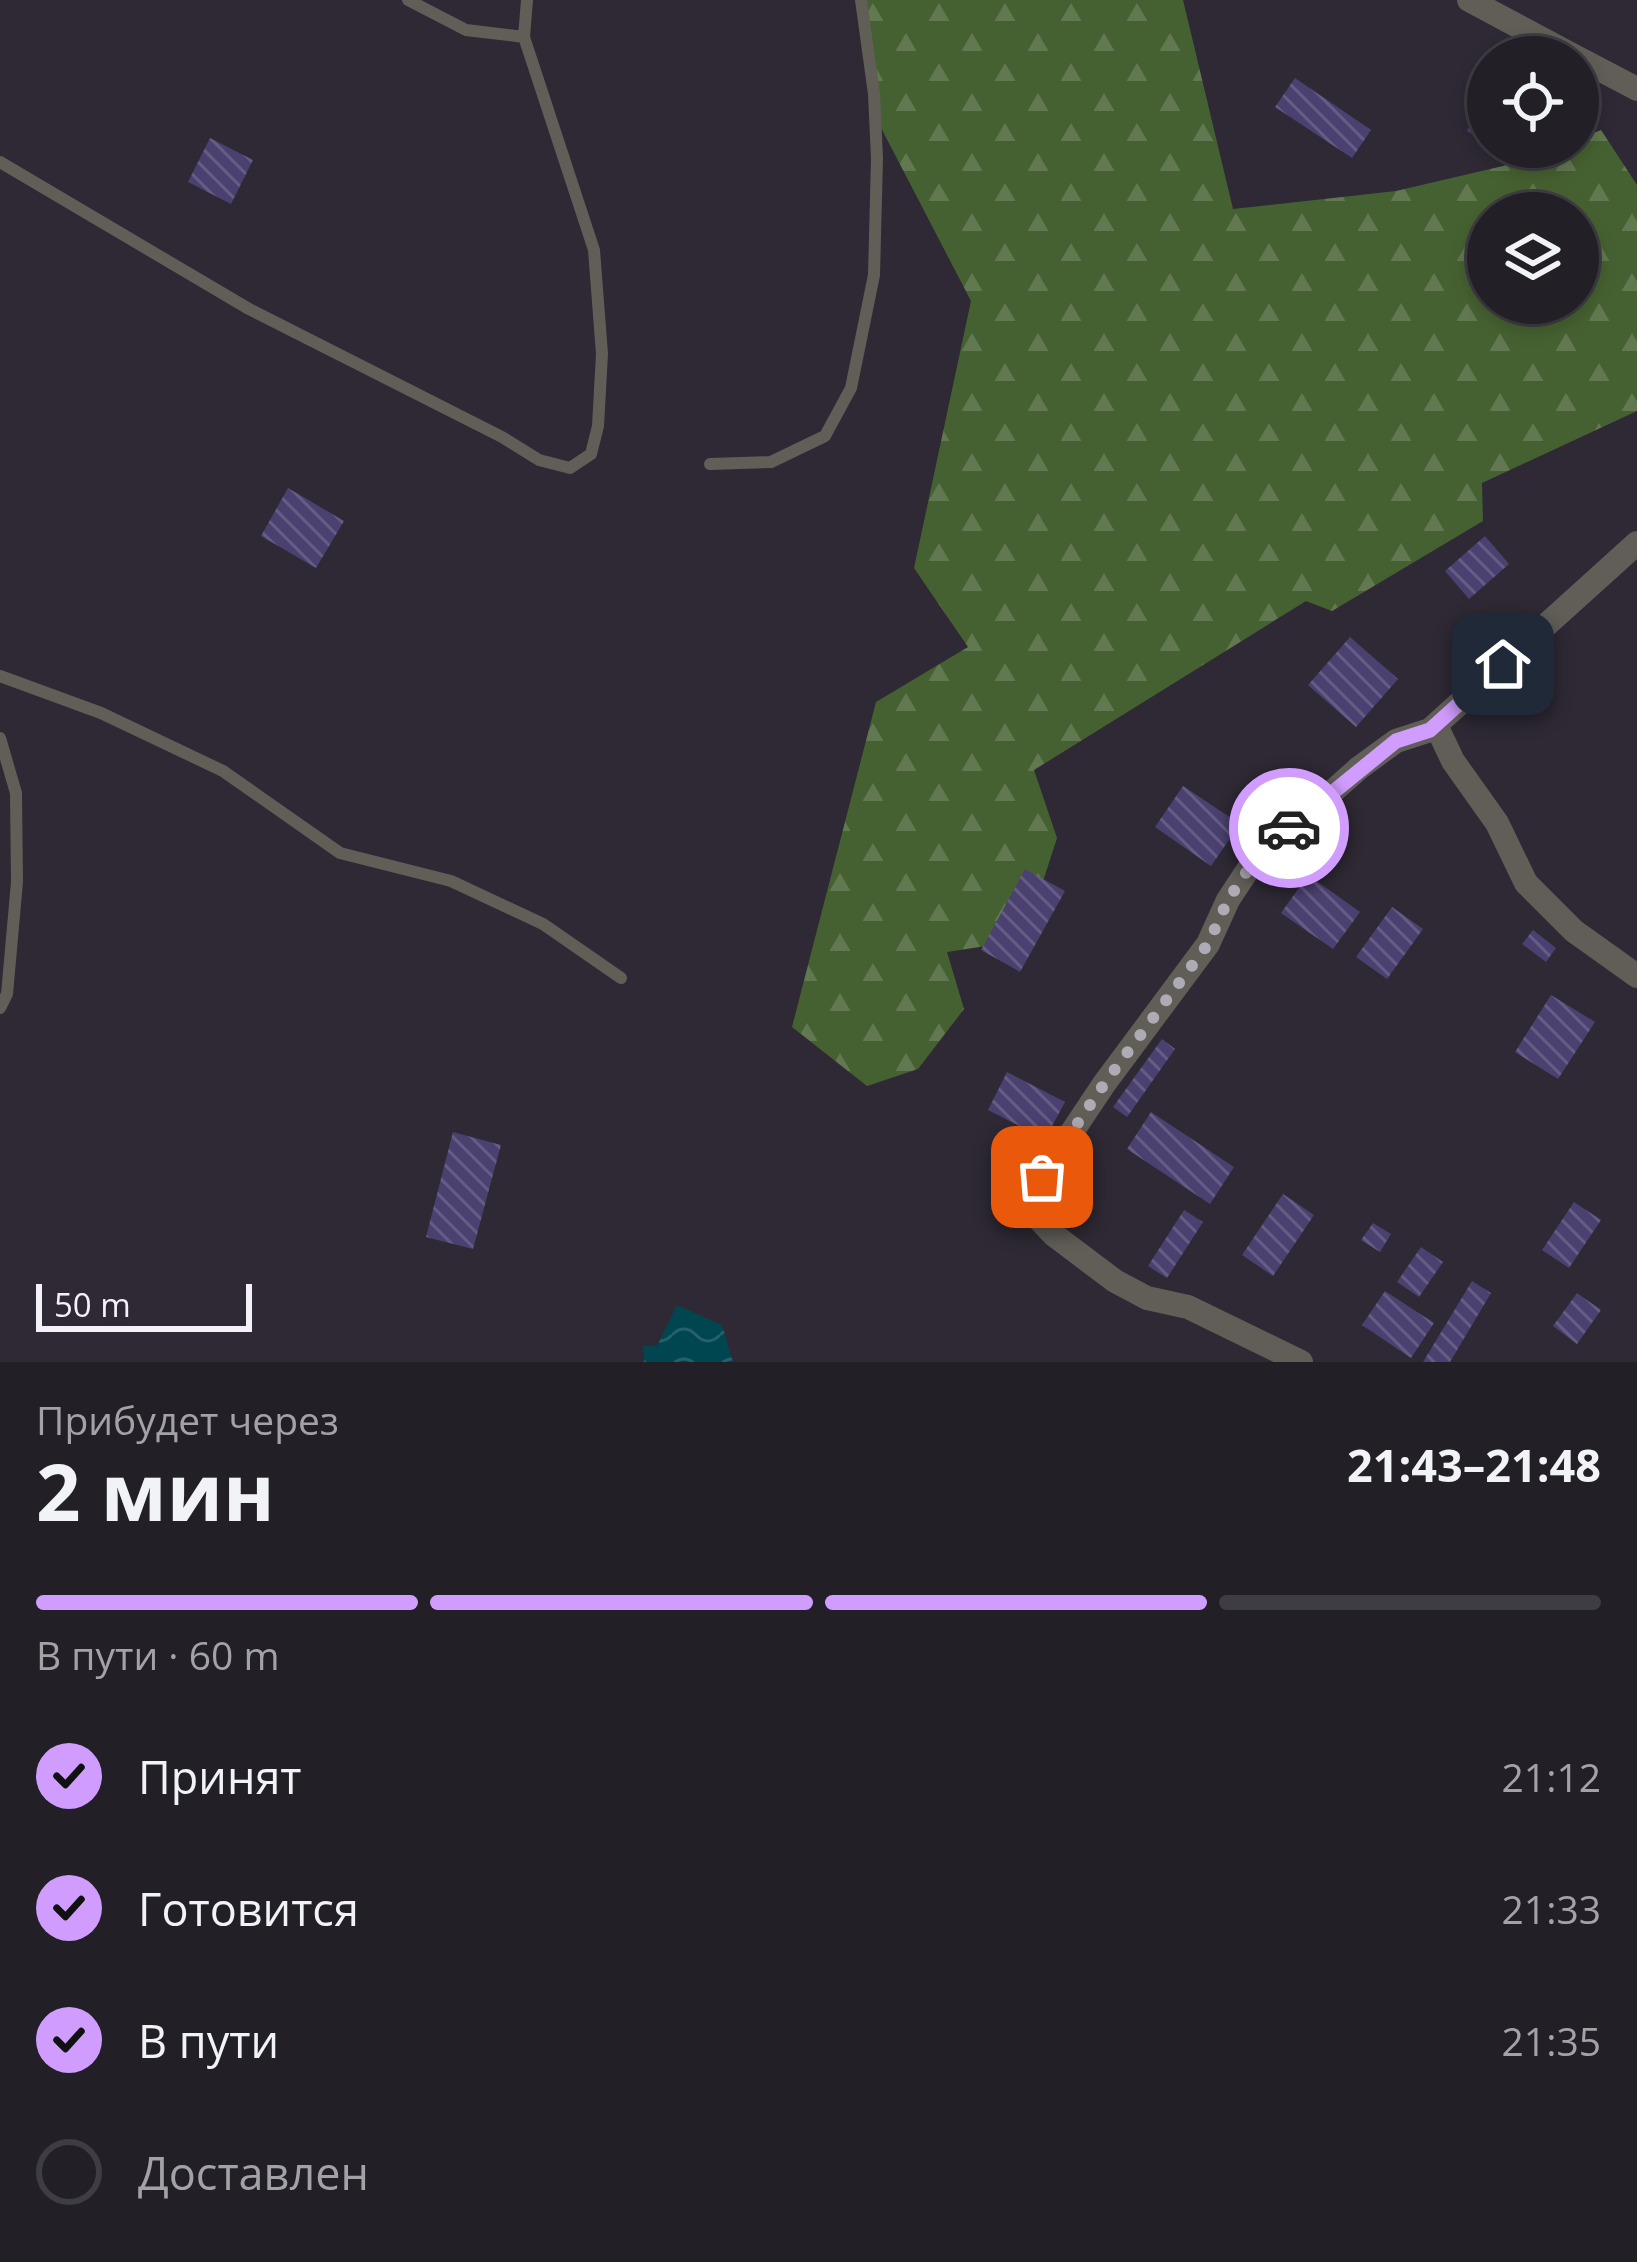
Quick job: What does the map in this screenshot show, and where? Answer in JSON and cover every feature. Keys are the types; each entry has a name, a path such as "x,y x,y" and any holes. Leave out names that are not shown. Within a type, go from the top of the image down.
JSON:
{"street":[{"path":"1469,0 1537,36"},
{"path":"1599,69 1637,89"},
{"path":"1301,1362 1188,1306 1147,1298 1115,1281 1035,1215 1042,1177 1208,944 1228,900 1253,862 1359,768 1396,741 1436,725 1637,543"},
{"path":"1436,725 1454,761 1497,823 1526,883 1574,931 1637,976"}],"lane":[{"path":"408,0 466,30 524,37"},
{"path":"0,162 248,309 539,460 570,468 591,454 598,426 602,354 594,250 524,37 527,0"},
{"path":"710,464 771,463 825,436 851,388 874,275 874,94 861,0"},
{"path":"0,676 100,713 223,771 340,853 451,881 544,924 621,978"},
{"path":"0,738 16,793 17,882 7,994 0,1008"}],"green space":[{"path":"861,0 1183,0 1233,209 1396,191 1494,168 1599,168 1601,130 1637,185 1637,411 1482,483 1483,521 1332,611 1306,601 1034,770 1057,838 1024,940 947,952 964,1009 918,1069 867,1086 792,1027 876,702 968,647 914,568 971,301 878,122"}],"water":[{"path":"677,1305 722,1325 733,1362 644,1362 643,1346 657,1346"}],"building":[{"path":"1295,78 1371,130 1352,158 1275,107"},
{"path":"210,138 253,160 231,204 188,182"},
{"path":"288,488 344,521 316,568 261,536"},
{"path":"1485,536 1509,564 1469,599 1445,571"},
{"path":"1350,637 1398,679 1356,727 1308,685"},
{"path":"1183,786 1240,824 1211,866 1155,827"},
{"path":"1025,869 1065,891 1020,972 981,950"},
{"path":"1308,875 1360,912 1333,949 1281,913"},
{"path":"1392,907 1423,929 1387,979 1356,957"},
{"path":"1533,930 1556,948 1546,962 1522,944"},
{"path":"1551,995 1595,1022 1558,1079 1515,1052"},
{"path":"1162,1039 1175,1049 1127,1117 1113,1107"},
{"path":"1007,1072 1065,1102 1045,1139 988,1110"},
{"path":"1151,1112 1234,1167 1210,1204 1127,1149"},
{"path":"453,1132 501,1145 473,1249 426,1237"},
{"path":"1283,1194 1314,1215 1273,1276 1242,1255"},
{"path":"1574,1202 1601,1220 1569,1268 1542,1250"},
{"path":"1184,1210 1203,1222 1167,1278 1148,1266"},
{"path":"1373,1223 1391,1234 1380,1252 1361,1240"},
{"path":"1421,1247 1443,1262 1419,1297 1397,1282"},
{"path":"1472,1281 1491,1293 1450,1362 1423,1362"},
{"path":"1385,1291 1434,1323 1411,1358 1362,1325"},
{"path":"1577,1293 1601,1310 1577,1344 1553,1326"}],"way so far":[{"path":"1042,1177 1208,944 1228,900 1253,862 1289,828"}],"route":[{"path":"1289,828 1396,741 1430,730 1503,664"}]}
